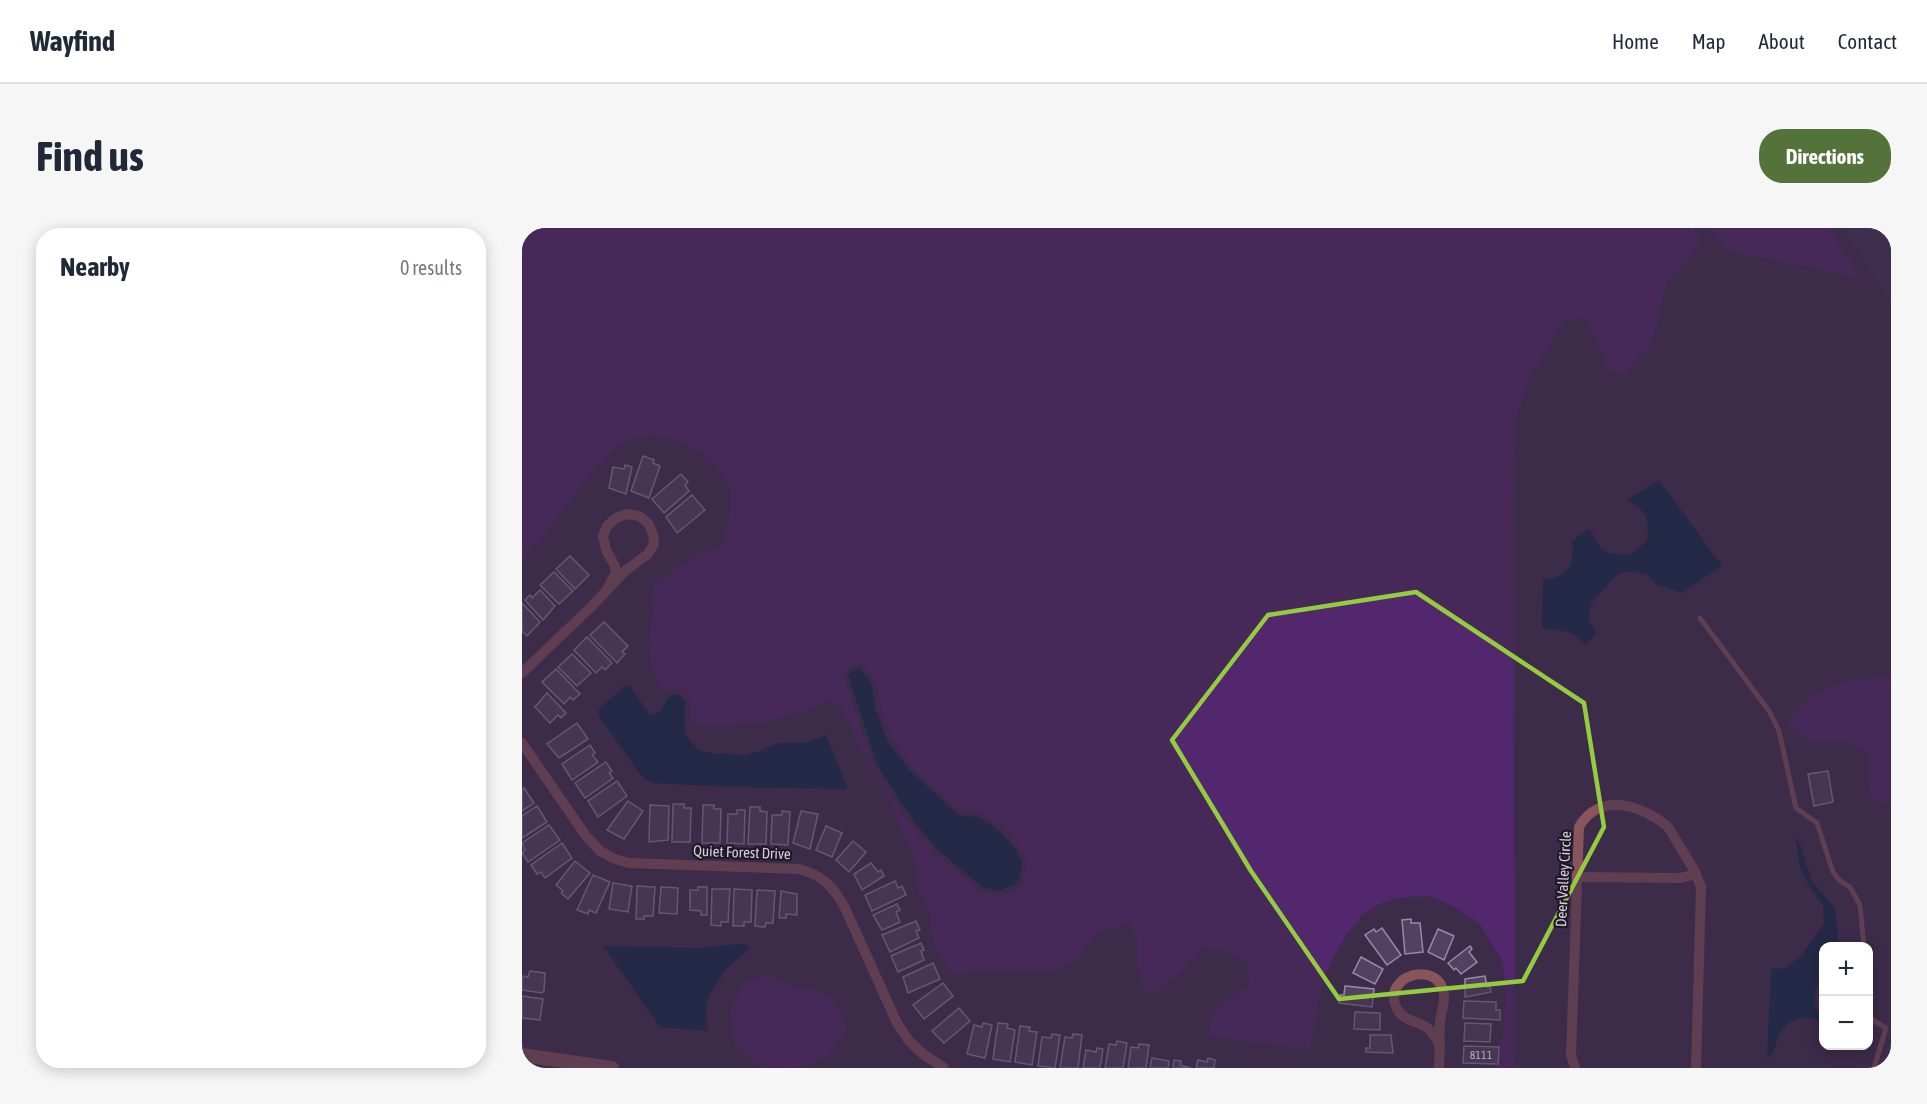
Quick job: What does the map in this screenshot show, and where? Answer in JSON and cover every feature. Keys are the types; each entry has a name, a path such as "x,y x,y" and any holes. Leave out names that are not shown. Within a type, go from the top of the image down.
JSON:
{"street":[{"path":"522,673 608,590 625,571 648,555 654,544 653,534 648,523 639,516 627,514 616,518 607,526 603,536 606,550 615,566 616,573 608,590"},
{"name":"Quiet Forest Drive","path":"522,743 586,836 600,851 615,859 629,863 799,869 814,873 829,884 838,894 845,908 897,1023 916,1048 944,1068"},
{"name":"Deer Valley Circle","path":"1575,1068 1571,1055 1579,827 1583,820 1598,809 1611,804 1619,804 1668,827 1696,874 1701,887 1696,1068"},
{"path":"1577,876 1680,878 1696,874"},
{"path":"1439,1068 1440,1045 1440,1021 1444,993 1438,982 1426,974 1412,974 1401,982 1394,993 1395,1005 1401,1016 1425,1026 1432,1032 1440,1045"},
{"path":"522,1055 612,1068"}],"lane":[{"path":"1700,618 1769,711 1779,732 1796,808 1817,823 1833,872 1850,887 1860,905 1864,942"},
{"path":"1873,1020 1886,1028 1874,1068"}],"highlighted area":[{"path":"1416,592 1584,703 1604,827 1523,981 1339,999 1251,871 1172,740 1268,615"}],"shaded area":[{"path":"522,228 1693,228 1703,242 1666,282 1654,339 1625,374 1609,371 1584,317 1565,320 1531,376 1515,419 1513,475 1515,1068 1494,1068 1504,1033 1505,979 1501,959 1480,924 1453,906 1430,896 1406,897 1383,902 1361,916 1341,943 1327,971 1318,1003 1310,1049 1208,1035 1209,1020 1221,1005 1249,985 1248,963 1227,951 1203,948 1180,973 1153,993 1145,990 1137,963 1137,937 1127,922 1100,933 1071,964 1057,970 1034,972 981,970 954,975 933,946 930,912 919,894 916,865 894,810 839,705 832,700 798,713 766,721 697,725 690,717 691,706 686,695 672,689 667,692 654,675 650,661 650,640 654,586 691,559 719,545 726,532 730,514 730,490 722,475 702,454 689,446 662,436 634,438 623,444 599,465 548,531 522,557","holes":["857,662 863,664 877,684 880,707 892,738 912,767 961,811 979,812 1002,827 1018,845 1028,865 1022,886 1002,896 981,892 934,853 909,823 872,766 843,673"]},
{"path":"1710,228 1829,228 1862,278 1725,250"},
{"path":"1843,228 1891,228 1891,303"},
{"path":"1891,676 1891,806 1868,795 1871,755 1847,741 1808,741 1787,722 1809,699 1841,683"},
{"path":"767,975 794,988 818,991 836,1002 848,1028 829,1056 799,1068 761,1067 735,1044 731,1009 744,982"}],"water":[{"path":"1659,480 1722,566 1682,593 1655,584 1647,575 1631,571 1619,573 1591,603 1589,620 1597,634 1585,645 1571,634 1542,628 1543,580 1558,576 1568,569 1572,558 1572,541 1590,528 1597,543 1604,550 1614,554 1630,555 1647,541 1648,527 1643,512 1627,500"},
{"path":"859,667 872,685 875,708 887,740 909,770 960,816 978,817 998,830 1014,847 1023,864 1018,882 1000,891 982,887 937,849 912,819 877,765 848,675"},
{"path":"626,685 630,686 650,715 659,713 673,694 679,695 685,701 685,732 699,750 709,753 747,755 777,743 804,743 826,735 848,789 653,783 639,773 599,716 598,711 601,707"},
{"path":"1795,836 1801,847 1812,882 1835,908 1839,942 1819,942 1819,982 1815,990 1814,1004 1819,1012 1819,1021 1805,1018 1788,1023 1780,1033 1774,1051 1767,1059 1771,969 1785,968 1800,957 1824,923 1823,906 1800,867"},
{"path":"739,944 751,946 725,972 712,992 706,1012 708,1031 657,1027 658,1024 603,946 698,948"}],"building":[{"path":"643,456 654,460 653,463 660,466 649,498 631,491"},
{"path":"625,465 632,467 626,494 609,488 613,467 624,469"},
{"path":"681,474 688,482 685,485 689,491 664,513 652,499"},
{"path":"692,495 705,510 677,533 666,517"},
{"path":"570,556 589,575 575,589 556,569"},
{"path":"554,572 573,591 559,604 540,585"},
{"path":"540,590 555,606 543,620 525,600 530,595 532,598"},
{"path":"522,603 540,622 527,636 522,631"},
{"path":"604,622 628,646 622,652 625,654 617,663 590,635"},
{"path":"587,637 612,663 605,670 602,667 596,673 574,650"},
{"path":"572,654 591,673 577,686 558,667"},
{"path":"556,669 580,694 573,700 570,697 564,704 542,682"},
{"path":"547,693 566,713 561,718 558,715 550,723 535,707"},
{"path":"577,723 588,739 559,758 547,744"},
{"path":"590,745 595,753 592,755 598,762 572,780 562,764"},
{"path":"606,762 612,771 609,773 613,778 585,798 575,783"},
{"path":"1828,771 1833,802 1814,806 1808,774"},
{"path":"617,781 627,796 598,817 588,801"},
{"path":"524,788 534,803 522,811 522,789"},
{"path":"628,801 643,811 624,839 607,830"},
{"path":"673,804 684,804 684,808 691,808 690,842 672,842"},
{"path":"650,805 669,806 668,840 649,842"},
{"path":"703,805 714,805 714,809 721,809 720,843 702,843"},
{"path":"537,806 547,822 522,838 522,816"},
{"path":"750,807 760,807 760,811 767,812 766,844 748,844"},
{"path":"737,810 745,810 744,844 727,843 728,814 737,814"},
{"path":"782,811 790,812 788,845 771,844 772,815 782,815"},
{"path":"801,811 818,814 810,849 793,843"},
{"path":"549,825 560,840 528,862 522,853 525,850 522,843"},
{"path":"826,826 842,833 832,857 816,850"},
{"path":"853,841 866,852 849,872 836,860"},
{"path":"562,843 572,858 545,878 541,872 537,874 531,865"},
{"path":"575,861 590,873 568,899 556,885"},
{"path":"871,863 878,872 881,870 884,876 862,890 854,874"},
{"path":"593,875 610,882 596,913 589,910 588,914 577,910"},
{"path":"895,881 898,888 902,886 906,895 872,911 865,895"},
{"path":"613,883 632,886 628,912 609,909"},
{"path":"637,886 655,887 653,916 636,919"},
{"path":"661,887 678,888 677,914 659,913"},
{"path":"698,887 707,887 707,915 701,915 701,911 690,910 690,890 698,890"},
{"path":"712,889 730,889 728,922 721,922 721,926 711,925"},
{"path":"734,889 752,890 751,922 744,922 744,926 733,926"},
{"path":"757,890 775,891 773,923 766,923 765,927 755,926"},
{"path":"781,891 797,894 797,915 786,914 786,918 779,918"},
{"path":"897,904 900,910 896,912 900,922 882,930 873,915"},
{"path":"1411,919 1411,923 1420,923 1423,952 1405,954 1402,920"},
{"path":"916,921 920,930 916,931 919,938 890,952 882,935"},
{"path":"1382,928 1401,955 1387,965 1365,935 1374,929 1376,932"},
{"path":"1438,929 1454,936 1444,960 1428,952"},
{"path":"921,943 924,960 898,972 891,956"},
{"path":"1470,946 1472,949 1469,952 1477,962 1461,974 1448,963"},
{"path":"1361,957 1383,969 1375,984 1353,973"},
{"path":"933,963 940,979 908,993 903,977"},
{"path":"530,971 545,973 542,993 522,990 522,979 524,976 528,977"},
{"path":"1485,976 1487,987 1490,986 1491,992 1465,997 1465,979"},
{"path":"943,983 953,996 924,1019 913,1005"},
{"path":"1345,986 1374,989 1372,1007 1339,1003 1340,995 1344,995"},
{"path":"522,996 543,999 540,1020 522,1018"},
{"path":"1464,1001 1496,1002 1496,1010 1500,1010 1500,1020 1463,1018"},
{"path":"959,1008 970,1021 944,1043 932,1031"},
{"path":"1355,1012 1380,1013 1380,1030 1354,1029"},
{"path":"983,1023 992,1025 985,1058 967,1054 974,1025 982,1027"},
{"path":"998,1023 1008,1024 1007,1028 1015,1030 1010,1062 993,1059"},
{"path":"1465,1023 1491,1024 1490,1042 1464,1041"},
{"path":"1020,1026 1030,1027 1029,1031 1037,1032 1032,1065 1015,1062"},
{"path":"1052,1034 1060,1035 1055,1068 1038,1066 1042,1037 1051,1038"},
{"path":"1073,1034 1082,1035 1078,1068 1060,1068 1065,1037 1072,1038"},
{"path":"1370,1035 1391,1035 1393,1053 1366,1052 1366,1048 1370,1048"},
{"path":"1117,1041 1127,1043 1123,1068 1105,1068 1109,1044 1116,1045"},
{"path":"1139,1044 1149,1045 1146,1068 1128,1068 1131,1047 1138,1048"},
{"path":"1464,1046 1499,1047 1498,1064 1463,1063"},
{"path":"1097,1048 1103,1049 1100,1068 1083,1068 1086,1050 1096,1052"},
{"path":"1152,1058 1169,1061 1168,1068 1150,1068"},
{"path":"1208,1058 1215,1060 1214,1068 1196,1068 1198,1060 1207,1062"},
{"path":"1174,1060 1181,1061 1180,1065 1191,1068 1173,1068"}]}
